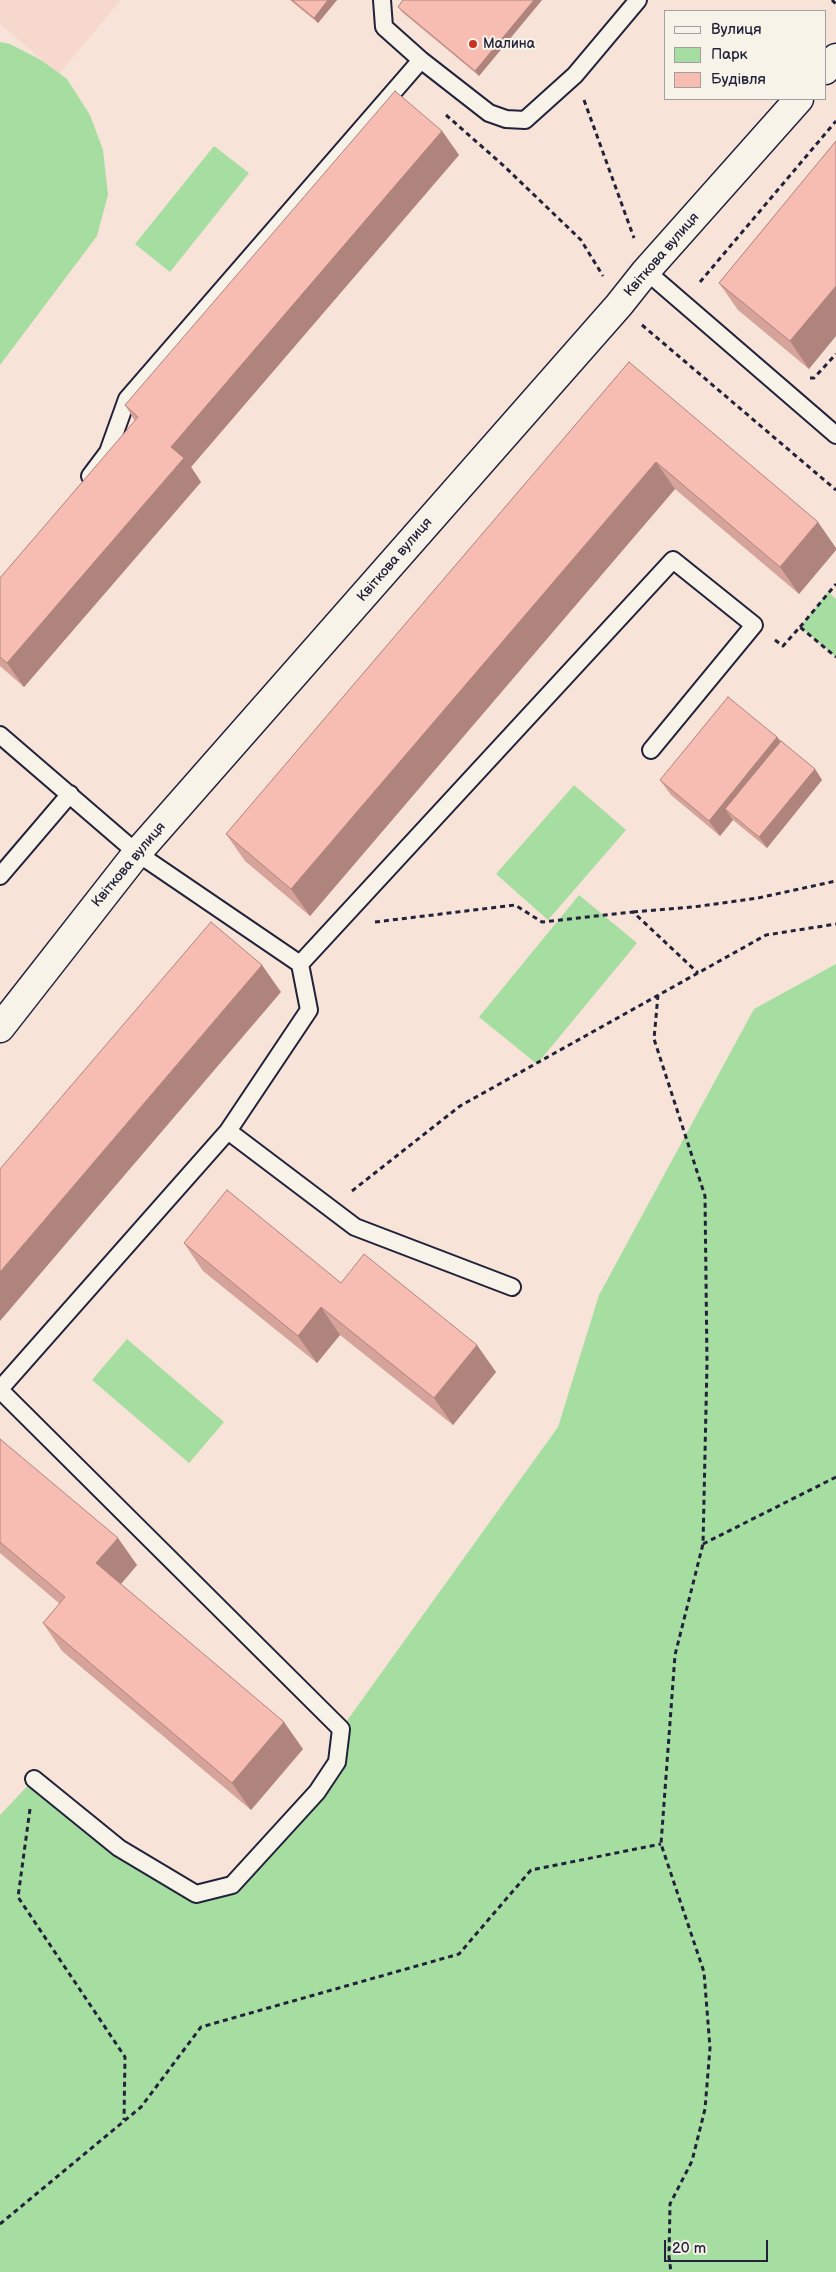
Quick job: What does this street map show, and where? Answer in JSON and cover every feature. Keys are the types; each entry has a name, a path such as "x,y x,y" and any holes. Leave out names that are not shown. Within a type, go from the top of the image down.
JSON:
{"street":[{"path":"826,69 836,58"},
{"name":"Квіткова вулиця","path":"0,1028 137,853 798,100"}],"lane":[{"path":"382,0 384,28 421,60 489,113 506,119 526,120 576,75 638,0"},
{"path":"78,492 108,452 127,399 421,60"},
{"path":"646,271 836,435"},
{"path":"300,964 337,927 673,560 754,625 651,750"},
{"path":"0,735 137,853 300,964 309,1010 228,1131 0,1389 341,1730 337,1762 317,1792 232,1884 196,1894 120,1848 34,1779"},
{"path":"0,876 70,794"},
{"path":"228,1131 355,1228 512,1287"}],"path":[{"path":"832,0 836,4"},
{"path":"576,75 646,271"},
{"path":"700,284 836,121"},
{"path":"804,378 814,378 836,354"},
{"path":"754,625 783,646 836,584"},
{"path":"800,627 836,656"},
{"path":"337,927 515,905 542,922 693,907 758,898 836,881"},
{"path":"633,912 698,973"},
{"path":"330,1208 460,1106 766,935 836,924"},
{"path":"658,995 654,1039 705,1196 707,1363 703,1544 675,1655 661,1844 704,1972 710,2048 705,2109 692,2161 670,2204 669,2258 671,2272"},
{"path":"703,1544 836,1477"},
{"path":"34,1779 18,1897 125,2058 124,2121"},
{"path":"0,2224 140,2107 201,2027 459,1954 532,1870 661,1844"}],"shaded area":[{"path":"0,0 121,0 59,74 0,24"}],"green space":[{"path":"0,42 10,44 41,60 67,79 90,115 103,150 108,195 97,236 0,365"},
{"path":"214,146 249,173 170,272 135,244"},
{"path":"828,592 836,599 836,657 800,627"},
{"path":"574,785 626,830 548,920 496,874"},
{"path":"579,895 637,943 537,1064 479,1017"},
{"path":"836,964 836,2272 0,2272 0,1815 34,1779 196,1894 232,1884 317,1792 341,1729 558,1427 599,1295 754,1009"},
{"path":"127,1339 224,1422 189,1463 92,1380"}],"building":[{"path":"292,0 328,0 314,18"},
{"name":"Малина","path":"403,0 534,0 475,71 398,7"},
{"path":"395,91 442,131 171,447 184,458 7,663 0,657 0,578 138,417 125,405"},
{"path":"836,141 836,286 790,341 719,283"},
{"path":"629,362 818,522 780,567 656,462 291,889 226,834"},
{"path":"728,697 777,737 709,821 660,780"},
{"path":"781,741 815,769 759,837 725,809"},
{"path":"211,922 262,965 0,1272 0,1169"},
{"path":"227,1190 341,1283 364,1254 477,1345 434,1398 321,1307 298,1336 184,1243"},
{"path":"0,1439 118,1538 96,1563 284,1722 232,1783 43,1623 65,1597 0,1542"}],"place":[{"name":"Малина","path":"473,44"}]}
